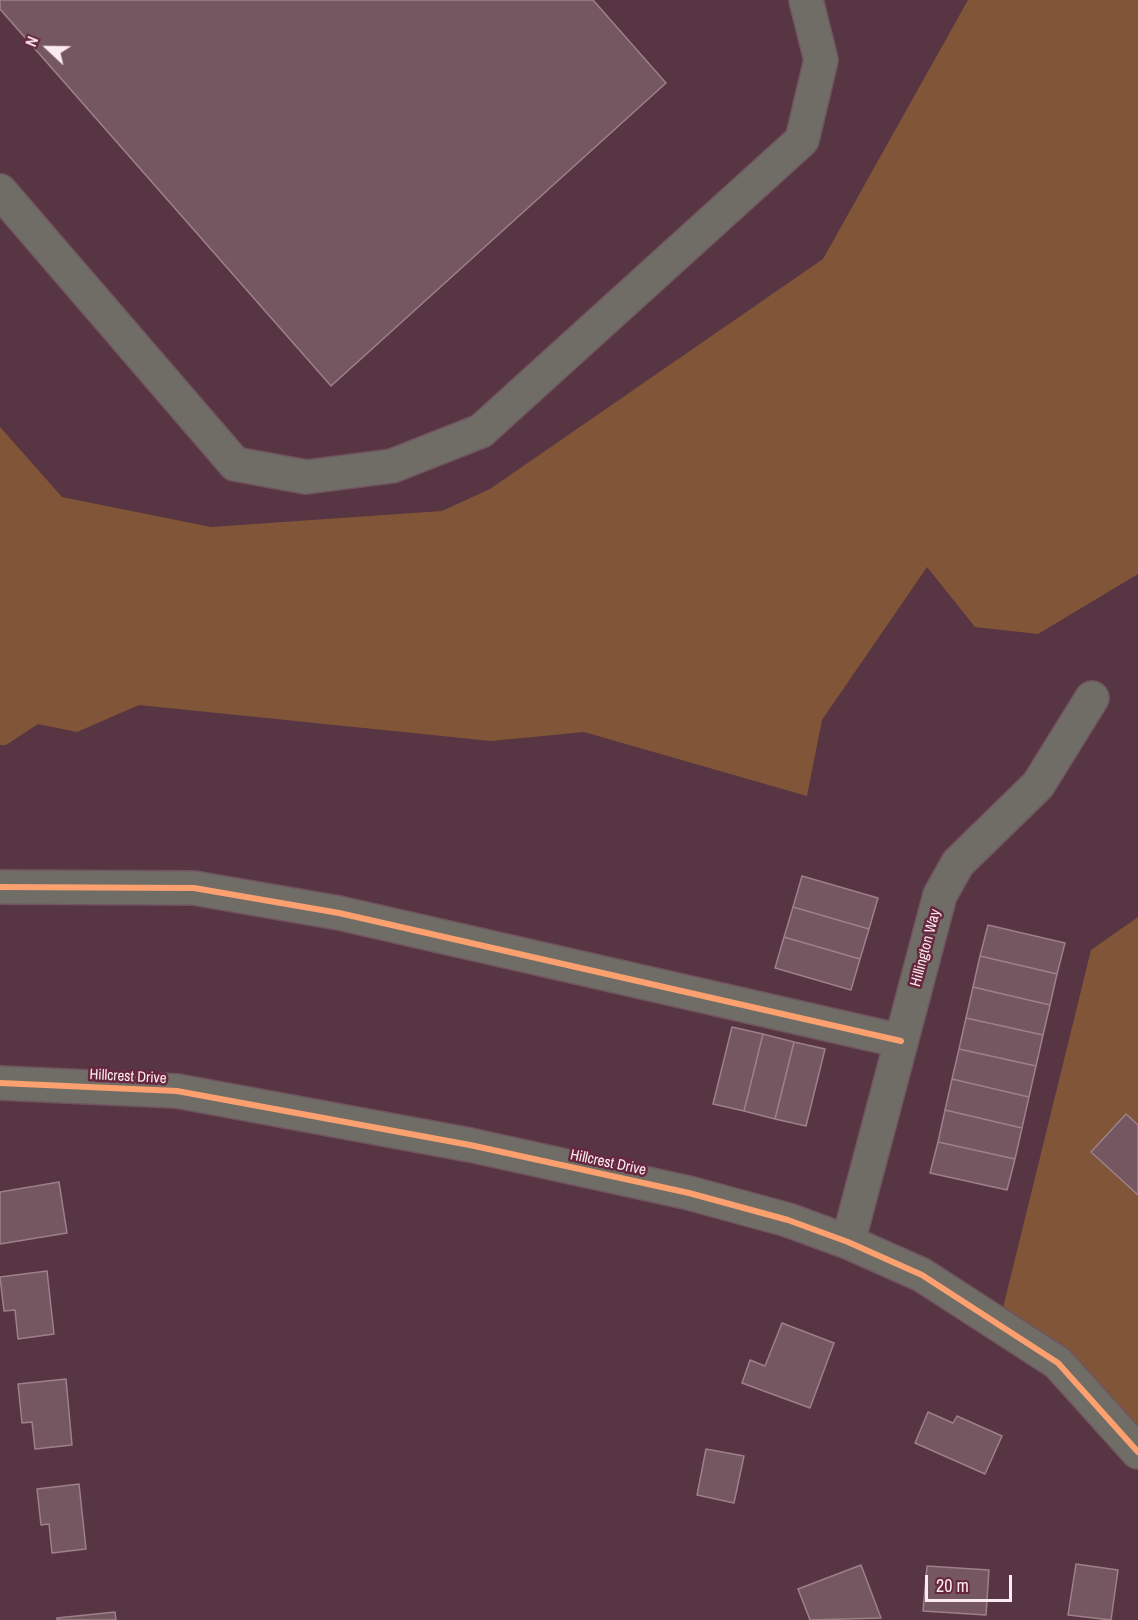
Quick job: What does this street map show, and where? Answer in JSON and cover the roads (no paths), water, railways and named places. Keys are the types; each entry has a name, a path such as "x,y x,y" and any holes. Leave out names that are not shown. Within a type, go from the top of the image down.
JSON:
{"street":[{"path":"0,191 235,464 306,477 392,466 481,431 802,140 821,60 806,0"},
{"name":"Hillington Way","path":"848,1242 940,895 958,863 1038,785 1092,698"},
{"path":"0,887 194,888 339,913 901,1041"},
{"name":"Hillcrest Drive","path":"0,1083 177,1091 470,1145 689,1193 788,1220 848,1242 922,1275 1058,1363 1138,1452"}]}
